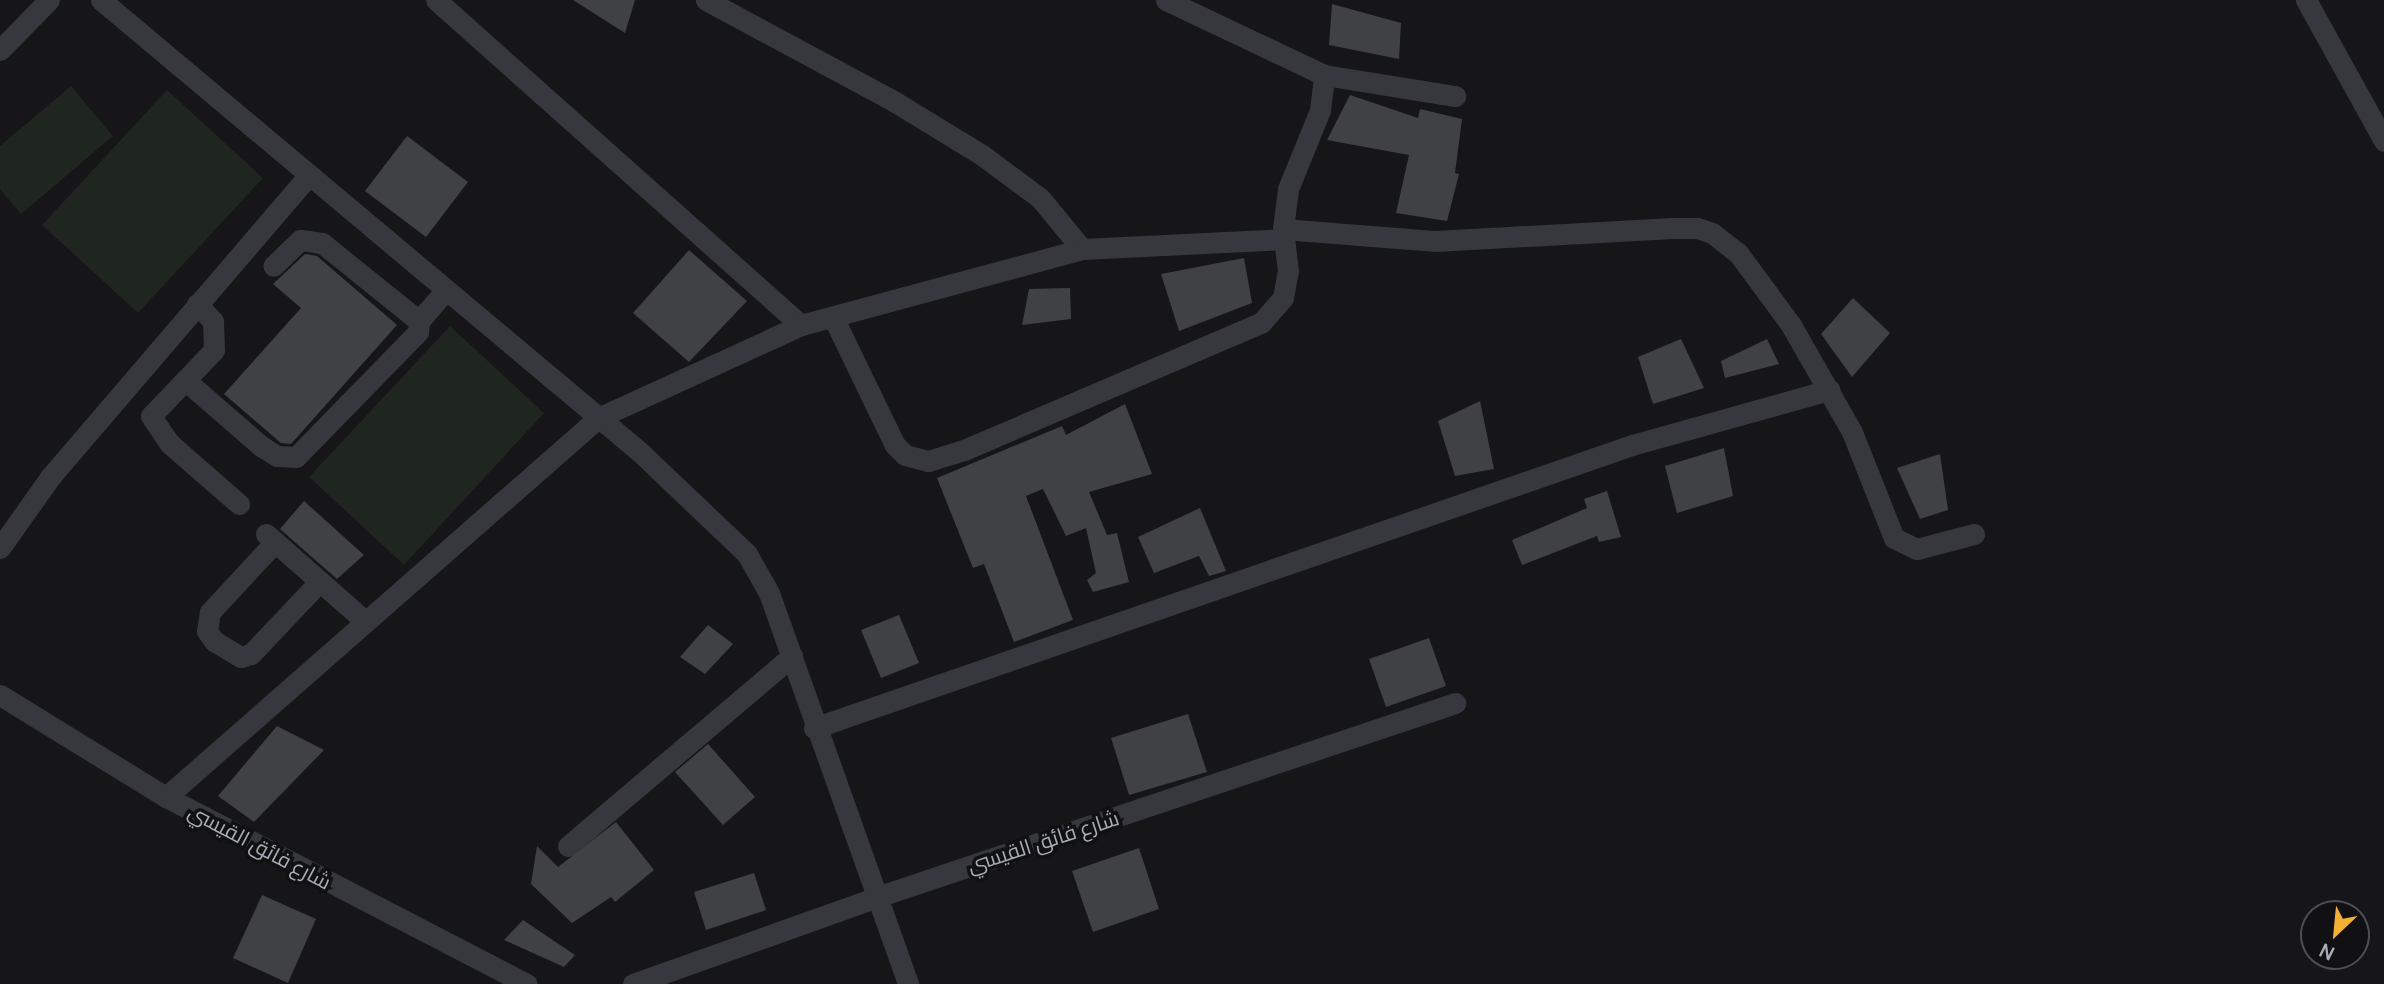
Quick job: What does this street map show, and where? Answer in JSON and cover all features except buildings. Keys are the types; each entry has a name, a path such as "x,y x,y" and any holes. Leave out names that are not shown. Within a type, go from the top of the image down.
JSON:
{"street":[{"path":"101,0 307,177 598,418 747,554 769,593 814,729 908,984"},
{"path":"436,0 801,325"},
{"path":"706,0 892,100 982,155 1040,198 1082,248"},
{"path":"1166,0 1324,75 1455,96"},
{"path":"2306,0 2384,141"},
{"path":"0,50 46,1"},
{"path":"833,317 895,445 915,460 939,459 1261,323 1283,298 1288,271 1283,234 1293,173 1320,110 1324,75"},
{"path":"0,548 51,476 307,177"},
{"path":"166,797 598,418 801,325 1082,248 1283,234 1375,240 1494,241 1698,228 1725,240 1738,253 1791,325 1852,432 1894,538 1917,550 1974,534"},
{"path":"273,266 300,240 311,238 335,252 419,321"},
{"path":"185,380 261,446 277,456 296,457 415,336 419,321 445,291"},
{"path":"197,304 213,321 217,338 214,350 158,404 151,416 156,429 240,504"},
{"path":"814,729 1632,445 1829,390"},
{"path":"320,581 251,654 241,657 214,641 207,631 210,612 270,538 320,581 366,622"},
{"path":"568,846 792,656"},
{"name":"شارع فائق القيسي","path":"0,695 166,797 526,984"},
{"name":"شارع فائق القيسي","path":"634,984 877,897 1455,703"}],"shaded area":[{"path":"71,86 113,136 21,214 0,189 0,146"},
{"path":"167,90 263,178 138,313 42,225"},
{"path":"450,326 544,413 404,565 309,477"}]}
